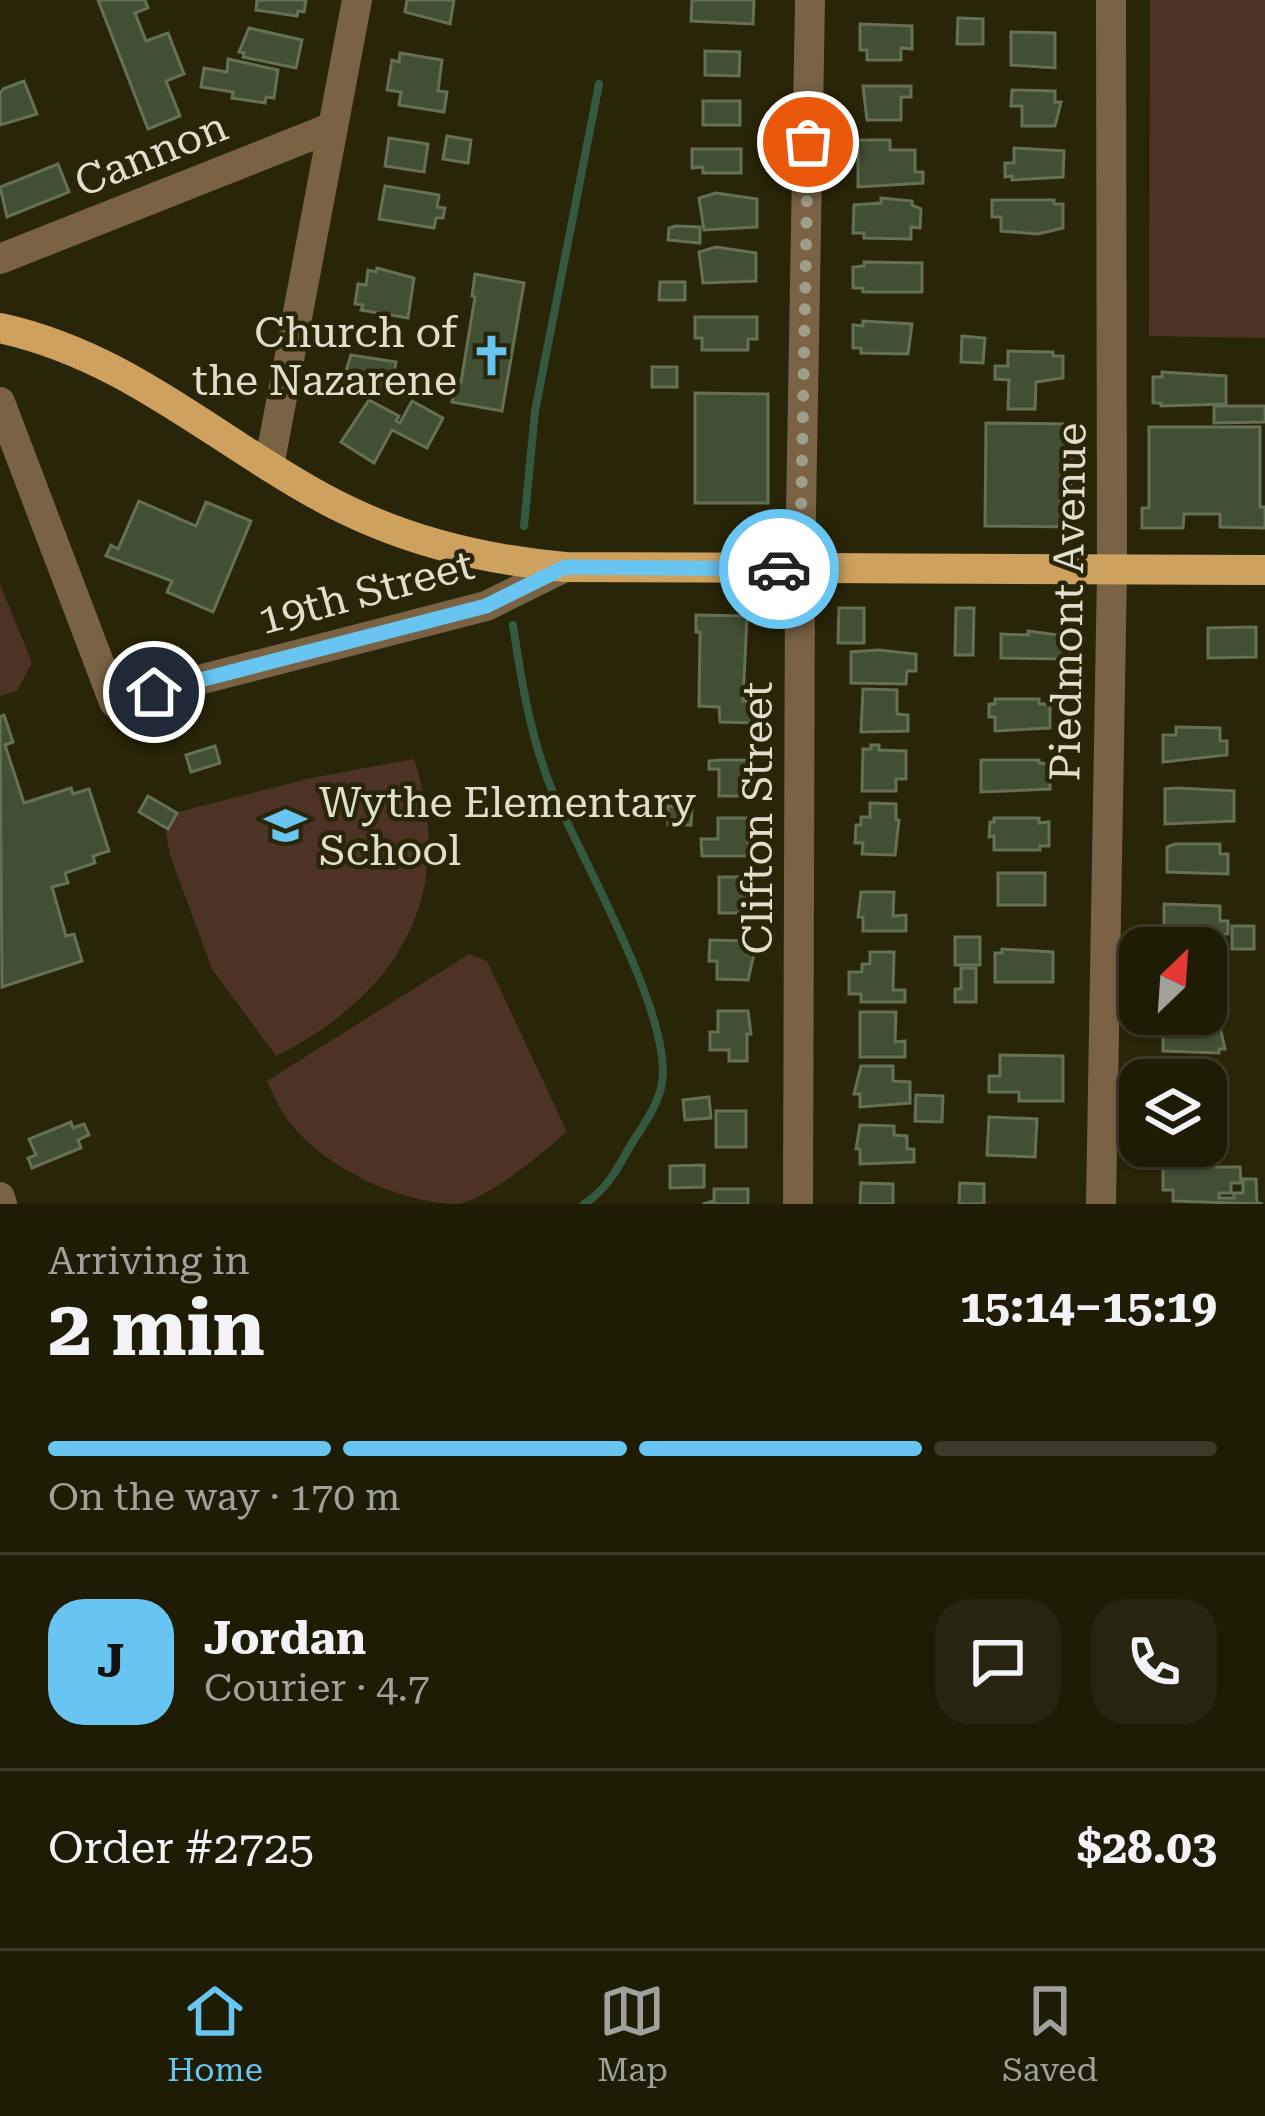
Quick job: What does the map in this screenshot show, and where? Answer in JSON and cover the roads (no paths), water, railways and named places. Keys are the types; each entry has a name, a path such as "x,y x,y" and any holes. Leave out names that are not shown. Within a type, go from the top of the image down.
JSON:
{"main road":[{"path":"0,328 74,349 118,369 269,466 358,515 435,546 500,561 565,567 1265,570"}],"street":[{"path":"269,466 357,0"},
{"name":"Clifton Street","path":"798,1204 800,569 810,0"},
{"name":"Piedmont Avenue","path":"1101,1204 1112,571 1111,0"},
{"name":"Cannon","path":"0,259 333,127"},
{"name":"19th Street","path":"0,402 114,702 486,606 565,567"}],"waterway":[{"path":"524,526 535,411 599,84"},
{"path":"513,625 543,766 639,977 661,1053 662,1083 653,1109 610,1179 584,1204"}],"place":[{"name":"Church of the Nazarene","path":"491,356"},
{"name":"Wythe Elementary School","path":"285,826"}]}
